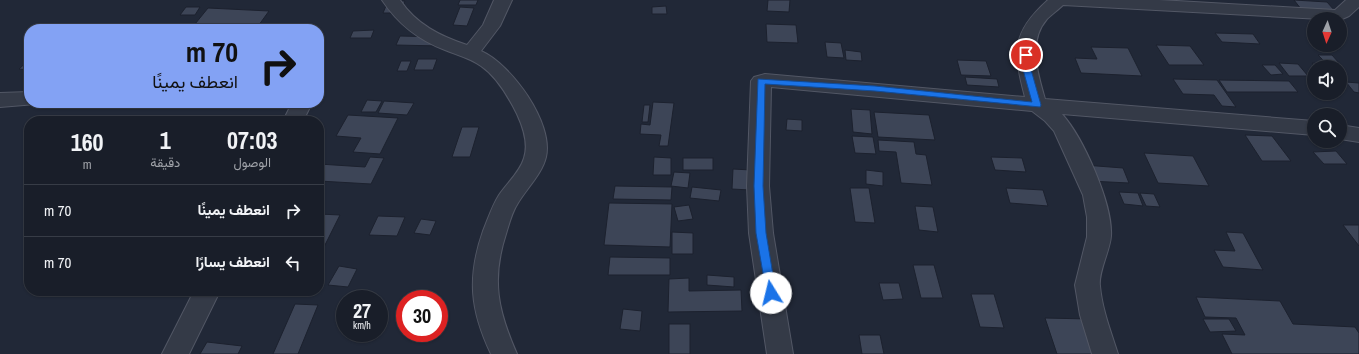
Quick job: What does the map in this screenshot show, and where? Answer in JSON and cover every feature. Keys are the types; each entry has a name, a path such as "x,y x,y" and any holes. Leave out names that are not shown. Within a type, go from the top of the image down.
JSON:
{"street":[{"path":"390,0 403,16 422,33 470,53 487,62 500,73 531,123 538,142 537,155 507,202 494,236 485,266 485,300 492,332 504,354"},
{"path":"470,53 491,26 503,0"},
{"path":"1058,0 1038,18 1027,42 1026,66 1037,105 1052,116 1063,128 1094,195 1099,217 1099,237 1087,285 1094,321 1105,354"},
{"path":"1064,0 1338,15 1356,0"},
{"path":"780,354 761,233 758,186 761,81 875,89 1214,121 1307,128"},
{"path":"0,100 24,99"},
{"path":"1347,133 1359,135"},
{"path":"175,354 204,296"}],"building":[{"path":"460,0 478,0 476,5 458,5"},
{"path":"768,0 790,0 789,12 767,11"},
{"path":"1294,0 1327,2 1335,11 1301,9"},
{"path":"388,1 405,1 400,13 383,13"},
{"path":"666,6 667,14 652,14 652,7"},
{"path":"186,7 200,7 195,15 180,15"},
{"path":"460,7 474,8 467,26 453,25"},
{"path":"208,8 269,11 260,24 195,24"},
{"path":"766,24 796,25 798,43 767,42"},
{"path":"374,30 371,38 350,38 353,31"},
{"path":"1215,33 1253,34 1260,44 1222,42"},
{"path":"400,36 444,37 440,46 396,45"},
{"path":"825,42 841,43 844,58 827,57"},
{"path":"1156,45 1190,46 1204,65 1169,65"},
{"path":"1091,47 1128,48 1142,76 1081,73 1075,58 1097,59"},
{"path":"845,50 861,52 862,61 846,60"},
{"path":"1318,55 1332,55 1336,60 1323,60"},
{"path":"418,59 437,59 433,70 414,70"},
{"path":"957,60 986,61 991,76 961,75"},
{"path":"401,61 411,61 407,71 397,71"},
{"path":"1279,63 1298,64 1307,75 1307,76 1289,76"},
{"path":"24,64 24,70 19,69"},
{"path":"1262,65 1275,65 1283,74 1271,75"},
{"path":"965,77 997,79 999,87 967,85"},
{"path":"1173,79 1217,80 1236,107 1222,106 1214,95 1183,94"},
{"path":"1219,80 1289,81 1298,92 1227,92"},
{"path":"1347,82 1359,83 1359,93 1354,92"},
{"path":"367,100 382,101 376,112 361,112"},
{"path":"384,101 414,103 407,115 378,113"},
{"path":"653,102 674,103 668,146 659,146 661,135 640,134 641,124 650,125"},
{"path":"644,105 650,105 648,122 642,122"},
{"path":"851,109 870,110 872,134 853,132"},
{"path":"874,112 929,115 935,140 878,137"},
{"path":"348,115 398,118 380,154 353,152 361,138 336,136"},
{"path":"787,119 802,120 802,131 786,130"},
{"path":"462,127 479,127 470,157 452,157"},
{"path":"1245,135 1272,136 1291,161 1262,161"},
{"path":"852,136 873,137 876,154 855,153"},
{"path":"878,140 914,142 916,154 926,155 932,185 901,183 896,152 879,151"},
{"path":"1336,151 1347,164 1324,164 1313,152"},
{"path":"1144,153 1193,156 1209,186 1158,183"},
{"path":"370,157 384,158 371,184 324,181 324,164 365,167"},
{"path":"654,157 671,158 671,175 653,175"},
{"path":"991,157 1022,158 1026,172 995,170"},
{"path":"683,158 713,158 713,170 683,170"},
{"path":"1084,165 1123,168 1129,183 1089,181"},
{"path":"733,169 751,170 750,190 732,189"},
{"path":"866,170 883,172 883,186 866,184"},
{"path":"674,172 690,173 688,188 671,186"},
{"path":"615,186 672,187 671,200 613,199"},
{"path":"692,187 721,190 719,201 690,198"},
{"path":"850,188 869,188 875,223 855,222"},
{"path":"1006,188 1043,190 1048,206 1010,203"},
{"path":"1119,192 1138,193 1143,206 1124,204"},
{"path":"1140,193 1154,194 1160,207 1146,206"},
{"path":"609,203 672,204 670,247 604,245"},
{"path":"689,205 693,219 678,221 674,207"},
{"path":"915,206 933,207 938,232 919,230"},
{"path":"324,214 340,215 324,247"},
{"path":"378,216 405,217 397,236 369,235"},
{"path":"421,219 436,221 430,235 414,233"},
{"path":"1343,225 1359,225 1359,246"},
{"path":"672,232 693,233 693,254 672,254"},
{"path":"1226,232 1243,233 1263,270 1223,267 1214,250 1235,251"},
{"path":"610,257 670,258 670,275 608,275"},
{"path":"913,265 934,265 943,298 921,298"},
{"path":"339,266 357,269 348,287 328,285"},
{"path":"707,275 734,277 734,287 707,285"},
{"path":"689,278 689,291 741,290 742,311 668,312 669,279"},
{"path":"879,283 899,283 903,299 883,300"},
{"path":"971,294 994,294 1004,328 980,327"},
{"path":"1196,297 1280,301 1293,324 1355,327 1359,333 1359,354 1232,354 1222,334 1245,335 1236,318 1205,317"},
{"path":"295,304 318,305 298,354 273,354"},
{"path":"623,309 642,311 640,331 620,329"},
{"path":"1045,318 1088,319 1101,354 1057,354"},
{"path":"1203,319 1229,319 1236,331 1210,332"},
{"path":"669,324 690,324 690,354 669,354"},
{"path":"859,335 880,335 884,354 862,354"},
{"path":"207,342 242,346 238,354 200,354"}],"route":[{"path":"771,293 761,233 758,186 761,81 765,80 875,89 1037,105 1026,66 1026,55"}]}
